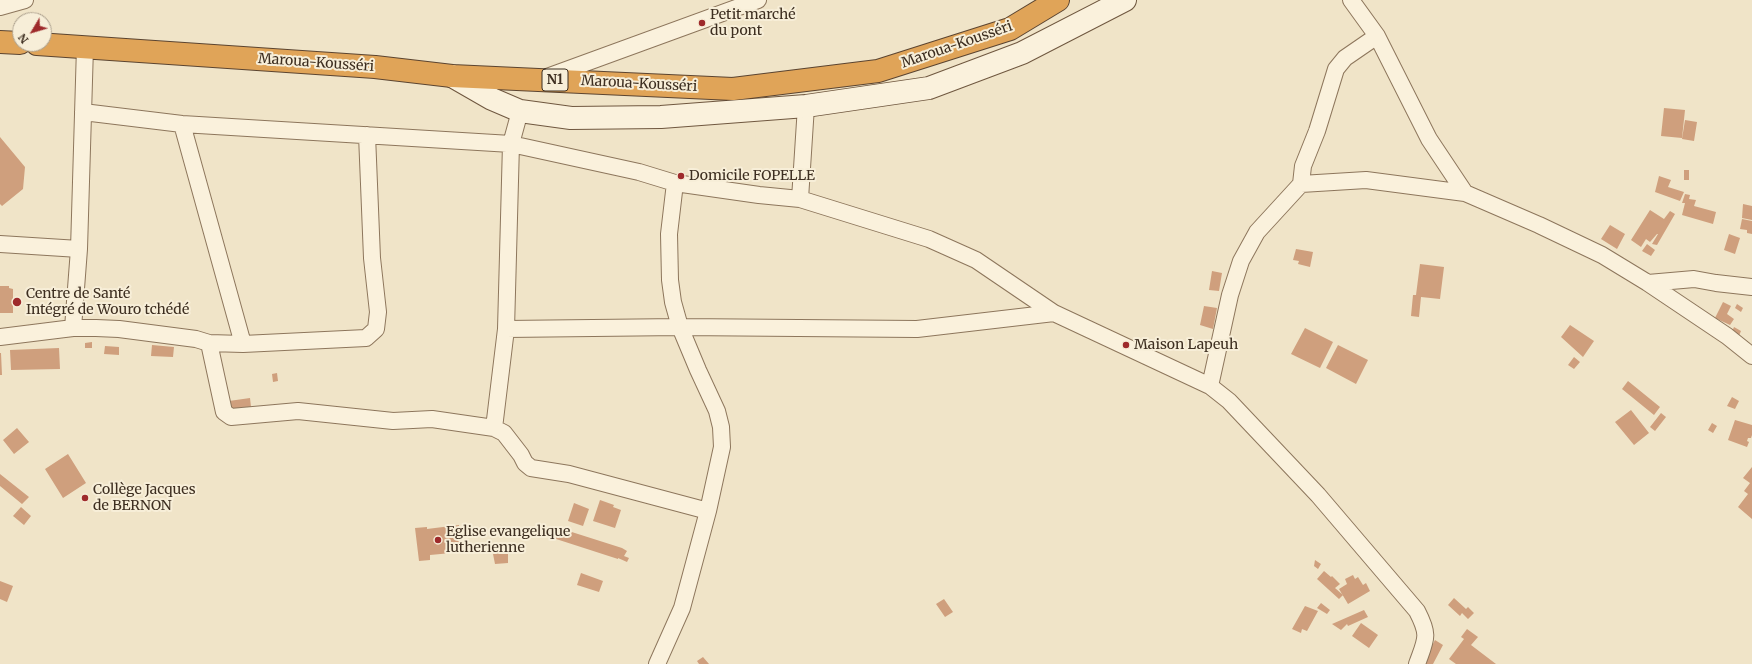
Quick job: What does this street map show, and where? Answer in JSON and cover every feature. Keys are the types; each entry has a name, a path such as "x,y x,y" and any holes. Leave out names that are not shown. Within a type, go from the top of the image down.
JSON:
{"highway":[{"name":"Maroua-Kousséri","path":"52,45 375,67 452,76 733,89 878,71 1010,29 1058,0"},
{"path":"0,42 12,43"}],"street":[{"path":"0,7 25,0"},
{"path":"540,80 593,62 636,44 726,13 758,0"},
{"path":"452,76 492,99 520,111 571,118 661,117 806,106 929,88 1022,53 1124,0"},
{"path":"1351,0 1377,36 1429,139 1465,193"},
{"path":"1210,386 1230,295 1241,261 1257,232 1300,184 1303,166 1317,131 1336,69 1345,58 1377,36"},
{"path":"73,328 79,248 85,47"},
{"path":"800,199 806,106"},
{"path":"494,428 506,329 511,144 520,111"},
{"path":"83,112 182,124 511,144 639,172 675,183 758,195 800,199 929,239 969,257 1054,313 1210,386 1229,402 1318,495 1417,610 1423,623 1426,638 1417,664"},
{"path":"182,124 242,344"},
{"path":"0,337 73,328 119,328 196,338 209,342 242,344 366,338 376,329 378,312 372,258 367,135"},
{"path":"1300,184 1366,180 1465,193 1540,225 1602,255 1648,283 1727,336 1752,356"},
{"path":"657,664 682,608 708,511 722,447 722,427 717,411 680,327 674,302 670,268 670,234 675,183"},
{"path":"0,244 79,248"},
{"path":"1648,283 1694,279 1752,287"},
{"path":"506,329 680,327 917,329 1054,313"},
{"path":"209,342 224,412 231,417 298,412 393,421 432,419 494,428 504,433 531,468 569,474 708,511"}],"building":[{"path":"1664,108 1685,110 1682,138 1661,136"},
{"path":"1685,120 1697,122 1694,141 1682,139"},
{"path":"0,137 25,167 23,189 2,206 0,204"},
{"path":"1684,170 1689,170 1689,180 1684,180"},
{"path":"1659,176 1671,180 1668,187 1684,192 1680,201 1655,192"},
{"path":"1685,194 1690,195 1689,199 1696,200 1694,206 1716,212 1713,224 1682,215 1685,203 1682,203"},
{"path":"1743,204 1752,206 1752,220 1742,218"},
{"path":"1650,210 1664,219 1670,211 1675,214 1657,245 1652,244 1658,234 1650,242 1646,239 1641,247 1631,240"},
{"path":"1742,219 1752,221 1752,234 1747,233 1747,230 1740,229"},
{"path":"1610,225 1625,234 1617,249 1601,239"},
{"path":"1729,234 1740,238 1735,254 1724,250"},
{"path":"1647,244 1655,250 1651,256 1642,251"},
{"path":"1296,249 1313,252 1310,267 1298,264 1299,261 1293,260"},
{"path":"1420,264 1444,267 1440,299 1421,297 1419,317 1411,316 1413,295 1416,295"},
{"path":"1212,271 1222,273 1219,291 1209,290"},
{"path":"0,286 9,286 9,288 13,289 13,313 0,313"},
{"path":"1723,302 1731,306 1727,314 1734,319 1730,325 1715,318"},
{"path":"1737,304 1743,308 1741,312 1735,308"},
{"path":"1204,306 1217,308 1213,329 1200,325"},
{"path":"1570,325 1594,341 1583,357 1561,337"},
{"path":"1734,327 1741,331 1738,338 1731,334"},
{"path":"1305,328 1333,342 1320,368 1291,354"},
{"path":"92,342 92,348 85,348 85,343"},
{"path":"152,345 174,347 173,357 151,356"},
{"path":"1338,345 1368,360 1356,384 1326,368"},
{"path":"105,346 119,347 119,355 104,354"},
{"path":"59,348 60,369 11,370 10,350"},
{"path":"1,353 2,375 0,375"},
{"path":"1574,357 1580,362 1574,369 1568,365"},
{"path":"277,373 278,381 273,382 272,374"},
{"path":"1628,381 1660,407 1654,415 1622,389"},
{"path":"1732,397 1739,401 1735,409 1727,406"},
{"path":"250,398 251,407 230,410 229,401"},
{"path":"1631,410 1649,433 1634,445 1615,422"},
{"path":"1661,413 1666,417 1655,431 1650,427"},
{"path":"1735,420 1752,425 1752,435 1751,438 1748,438 1747,441 1749,442 1747,447 1728,440"},
{"path":"1712,423 1717,426 1713,433 1708,430"},
{"path":"17,428 29,442 14,454 3,440"},
{"path":"68,454 86,483 63,498 45,469"},
{"path":"1752,467 1752,519 1738,507 1748,494 1744,491 1750,483 1743,478"},
{"path":"0,474 29,497 22,504 0,486"},
{"path":"600,500 614,505 613,507 621,510 615,528 593,521"},
{"path":"574,503 589,509 583,526 568,521"},
{"path":"21,507 31,516 24,525 13,516"},
{"name":"Eglise evangelique lutherienne","path":"459,525 462,552 430,555 430,560 419,561 415,528 427,527 427,529"},
{"path":"556,527 622,548 627,551 624,556 629,558 627,562 553,538"},
{"path":"501,552 508,553 508,563 495,564 493,554"},
{"path":"1315,560 1321,564 1318,569 1314,566"},
{"path":"1324,571 1340,584 1335,588 1343,595 1339,599 1317,579"},
{"path":"581,573 603,581 599,592 577,585"},
{"path":"1353,575 1355,579 1358,577 1363,585 1366,583 1370,591 1348,604 1339,589 1347,584 1345,579"},
{"path":"0,581 13,586 7,602 0,599"},
{"path":"1454,598 1466,609 1468,607 1474,613 1468,619 1462,613 1460,616 1448,605"},
{"path":"944,599 953,612 945,617 936,604"},
{"path":"1321,603 1330,610 1327,614 1317,608"},
{"path":"1305,606 1318,611 1307,631 1302,629 1301,633 1292,629"},
{"path":"1364,610 1368,617 1348,626 1347,624 1341,630 1332,624"},
{"path":"1361,623 1378,635 1369,648 1352,636"},
{"path":"1467,629 1478,637 1471,645 1496,664 1456,664 1449,659 1464,639 1461,637"},
{"path":"1435,640 1443,645 1433,664 1422,664"},
{"path":"703,657 709,664 699,664 697,661"}],"place":[{"name":"Petit marché du pont","path":"702,23"},
{"name":"Domicile FOPELLE","path":"681,176"},
{"name":"Centre de Santé Intégré de Wouro tchédé","path":"17,302"},
{"name":"Maison Lapeuh","path":"1126,345"},
{"name":"Collège Jacques de BERNON","path":"85,498"},
{"name":"Eglise evangelique lutherienne","path":"438,540"}]}
